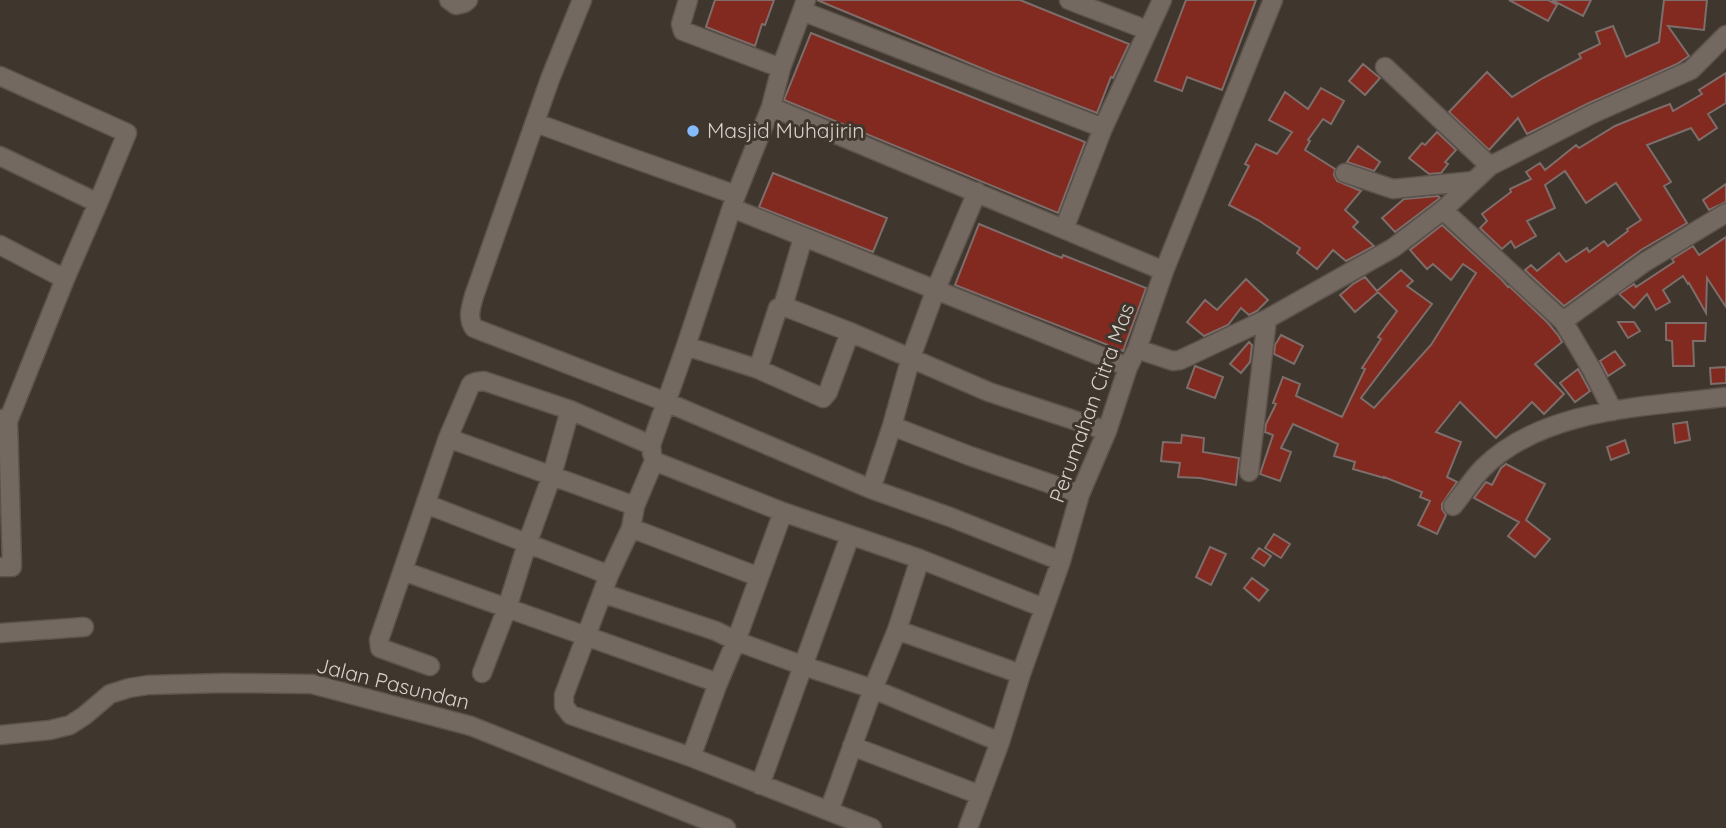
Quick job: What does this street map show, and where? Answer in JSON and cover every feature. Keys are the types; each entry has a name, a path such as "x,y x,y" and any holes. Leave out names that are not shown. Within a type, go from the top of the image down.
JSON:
{"street":[{"path":"449,0 456,5 468,0"},
{"path":"582,0 474,296 470,312 474,328 666,402 872,489 1061,561"},
{"path":"688,0 681,24 683,32 781,68"},
{"path":"1069,0 1147,30"},
{"path":"1064,229 1103,128 1162,0"},
{"name":"Perumahan Citra Mas","path":"968,828 1061,561 1080,494 1107,431 1164,271 1273,0"},
{"path":"872,828 691,757 571,715 564,706 564,695 609,575 631,528 666,402 804,6 1103,128"},
{"path":"1137,349 1173,361 1180,360 1267,319 1394,248 1443,210 1490,166 1592,114 1691,70 1726,35"},
{"path":"1385,67 1490,166"},
{"path":"0,76 127,133 4,420 12,567 0,567"},
{"path":"771,107 1164,271"},
{"path":"536,123 734,202 803,237 1128,367"},
{"path":"0,156 98,203"},
{"path":"1345,173 1393,189 1474,181"},
{"path":"872,489 911,357 977,192"},
{"path":"1443,210 1563,321 1613,411"},
{"path":"1563,321 1645,262 1726,213"},
{"path":"783,306 803,237"},
{"path":"0,245 65,279"},
{"path":"758,369 778,308 783,306 850,331 989,392 1107,431"},
{"path":"1249,471 1267,319"},
{"path":"686,346 758,369 823,398 828,392 850,331"},
{"path":"430,666 380,648 379,640 448,438 469,388 476,382 484,381 570,411 653,453 783,512 920,559 1044,608"},
{"path":"1453,506 1482,469 1503,451 1541,430 1613,411 1726,397"},
{"path":"482,673 552,475 570,411"},
{"path":"892,426 1080,494"},
{"path":"448,438 635,506"},
{"path":"426,504 609,575"},
{"path":"691,757 783,512"},
{"path":"631,528 759,577"},
{"path":"760,785 850,536"},
{"path":"830,811 897,630 920,559"},
{"path":"403,572 718,684"},
{"path":"602,593 716,631 736,641 873,689 1000,742"},
{"path":"0,633 84,627"},
{"path":"897,630 1021,674"},
{"name":"Jalan Pasundan","path":"0,735 50,730 71,724 110,694 138,686 312,684 471,726 726,828"},
{"path":"852,746 980,795"}],"building":[{"path":"715,0 774,0 755,46 706,27"},
{"path":"817,0 1020,0 1129,44 1113,78 1111,77 1097,113"},
{"path":"1186,0 1256,0 1222,90 1187,77 1182,91 1155,81"},
{"path":"1509,0 1548,0 1557,5 1548,21"},
{"path":"1552,0 1591,0 1583,16"},
{"path":"1664,0 1707,0 1704,30 1668,26 1689,56 1677,64 1527,134 1518,118 1489,150 1449,112 1487,72 1512,97 1581,58 1579,54 1600,44 1596,32 1613,26 1626,57 1659,42"},
{"path":"811,33 1085,142 1058,213 784,100"},
{"path":"1363,64 1380,78 1365,95 1349,81"},
{"path":"1726,73 1726,103 1708,114 1717,128 1699,140 1691,128 1647,145 1671,182 1664,186 1687,223 1641,250 1564,306 1525,270 1531,265 1537,271 1559,253 1566,262 1587,248 1589,252 1604,241 1608,246 1641,220 1616,183 1586,203 1565,171 1545,185 1555,208 1527,221 1536,236 1515,248 1511,241 1502,249 1480,228 1487,221 1482,214 1511,192 1510,189 1531,179 1526,172 1540,163 1545,170 1576,145 1579,148 1615,126 1670,104 1673,111 1702,94 1699,90"},
{"path":"1321,88 1344,101 1331,124 1323,119 1308,140 1310,141 1305,150 1335,169 1337,181 1361,191 1345,210 1358,222 1353,227 1374,246 1346,261 1333,250 1317,269 1297,253 1300,248 1258,220 1229,205 1249,166 1245,164 1256,144 1277,154 1292,132 1269,120 1285,92 1308,109"},
{"path":"1437,132 1456,150 1445,162 1448,164 1441,173 1429,174 1409,158 1422,143 1425,145"},
{"path":"1358,146 1380,162 1374,171 1347,162"},
{"path":"773,173 887,218 873,252 759,207"},
{"path":"1726,184 1726,202 1709,210 1703,200"},
{"path":"1440,198 1395,232 1382,218 1404,199"},
{"path":"979,224 1146,288 1123,351 955,285"},
{"path":"1442,225 1558,335 1562,342 1535,364 1564,394 1544,414 1532,402 1496,438 1460,402 1436,432 1461,442 1447,477 1457,482 1442,504 1446,515 1437,534 1418,525 1430,501 1420,497 1422,492 1384,477 1353,469 1355,462 1334,456 1338,444 1293,424 1281,448 1291,452 1280,481 1260,474 1273,435 1265,432 1266,424 1276,404 1273,403 1283,377 1300,384 1296,396 1342,417 1365,369 1362,368 1381,339 1378,337 1397,311 1378,292 1355,312 1340,295 1353,284 1365,277 1377,291 1401,270 1413,281 1407,286 1432,304 1361,398 1374,408 1431,345 1476,273 1463,264 1451,280 1433,264 1427,269 1410,250"},
{"path":"1726,237 1726,307 1707,278 1706,313 1683,276 1663,290 1670,302 1656,310 1647,294 1634,308 1619,294 1634,284 1636,287 1693,246 1699,255"},
{"path":"1246,279 1268,300 1257,311 1249,315 1241,308 1228,325 1204,336 1187,322 1205,300 1217,310"},
{"path":"1618,322 1634,322 1640,331 1628,338"},
{"path":"1666,323 1706,323 1705,341 1693,341 1694,366 1673,366 1672,341 1666,340"},
{"path":"1281,335 1303,346 1294,364 1274,354 1275,345"},
{"path":"1249,342 1252,345 1250,362 1241,373 1230,364"},
{"path":"1615,351 1625,365 1608,376 1600,361"},
{"path":"1195,366 1223,377 1215,398 1187,388"},
{"path":"1726,367 1726,383 1711,384 1710,368"},
{"path":"1578,369 1590,391 1575,402 1560,383"},
{"path":"1687,422 1690,440 1675,443 1673,424"},
{"path":"1182,435 1204,438 1203,452 1239,458 1236,485 1178,477 1180,463 1161,461 1163,442 1181,443"},
{"path":"1625,440 1629,453 1611,460 1607,447"},
{"path":"1506,464 1545,484 1526,520 1550,539 1535,557 1508,536 1519,522 1474,498 1486,482 1492,485"},
{"path":"1274,534 1290,544 1281,558 1265,548"},
{"path":"1210,547 1226,554 1211,585 1196,577"},
{"path":"1259,548 1271,556 1264,566 1252,558"},
{"path":"1252,578 1268,590 1259,601 1244,588"}],"place":[{"name":"Masjid Muhajirin","path":"693,131"}]}
